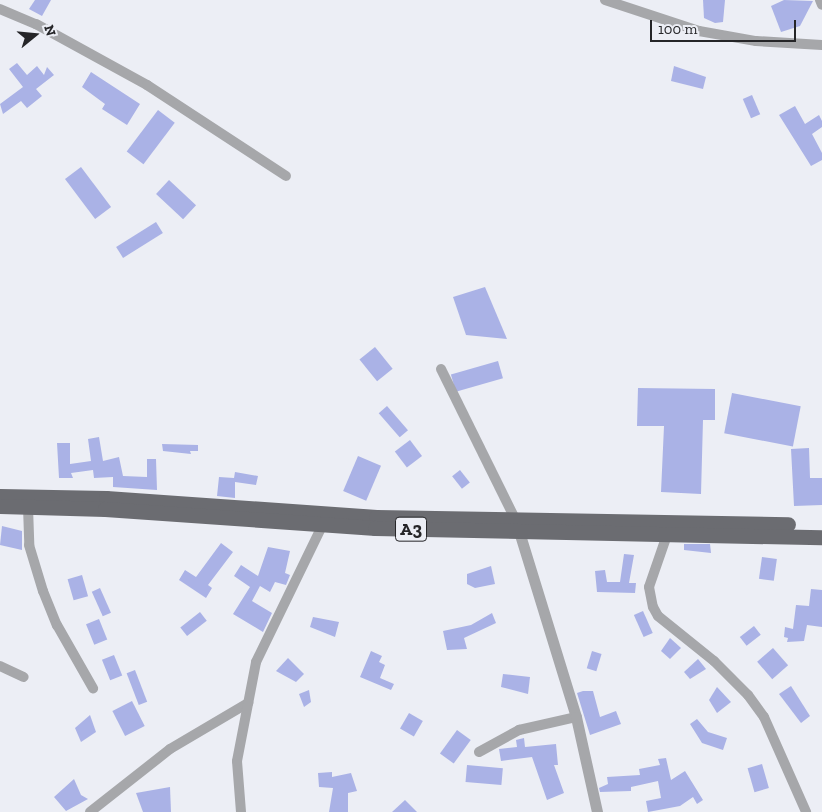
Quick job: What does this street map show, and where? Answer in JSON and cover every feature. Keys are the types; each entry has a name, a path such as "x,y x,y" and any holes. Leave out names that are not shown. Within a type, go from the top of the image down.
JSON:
{"main road":[{"name":"A3","path":"0,496 323,524 822,526"},
{"name":"A3","path":"0,506 28,507 106,504 668,532 822,537"}],"street":[{"path":"604,0 699,31 756,41 822,46"},
{"path":"820,0 822,5"},
{"path":"0,9 36,24 147,85 286,176"},
{"path":"441,369 518,525 576,717 597,812"},
{"path":"28,507 29,545 43,591 57,626 93,688"},
{"path":"241,812 237,761 256,662 323,524"},
{"path":"668,532 649,587 653,607 658,616 714,661 752,700 764,717 806,812"},
{"path":"0,666 24,677"},
{"path":"90,812 170,749 248,703"},
{"path":"479,752 519,730 576,717"}],"building":[{"path":"35,0 51,0 42,16 29,9"},
{"path":"703,0 725,0 723,22 715,23 704,18"},
{"path":"784,0 813,1 800,26 781,32 771,6"},
{"path":"17,63 27,75 37,66 44,75 47,67 54,75 36,89 42,96 27,108 21,101 3,114 0,104 23,87 9,69"},
{"path":"674,66 706,77 703,89 671,81"},
{"path":"91,72 140,104 127,125 102,109 105,104 82,87"},
{"path":"752,95 760,114 751,118 743,99"},
{"path":"795,106 805,124 819,115 822,121 822,127 812,134 822,153 822,160 811,166 779,115"},
{"path":"158,110 175,123 143,164 127,152"},
{"path":"81,167 111,207 95,219 65,179"},
{"path":"169,180 196,205 183,219 156,194"},
{"path":"156,222 163,233 123,258 116,247"},
{"path":"485,287 507,339 466,335 453,297"},
{"path":"375,347 393,369 377,381 359,360"},
{"path":"498,361 503,378 456,392 451,375"},
{"path":"638,388 715,389 715,420 703,420 701,494 661,492 664,426 637,426"},
{"path":"732,393 801,406 793,447 724,433"},
{"path":"387,406 408,430 400,437 379,413"},
{"path":"99,437 103,461 119,457 123,476 147,477 147,459 156,459 157,490 113,487 113,477 94,478 93,470 71,473 73,478 59,478 57,443 70,443 70,464 91,461 88,439"},
{"path":"410,440 422,456 407,467 395,451"},
{"path":"162,444 198,445 198,451 190,451 191,454 163,451"},
{"path":"809,448 810,478 822,478 822,505 794,506 791,449"},
{"path":"358,456 381,466 366,501 343,491"},
{"path":"460,470 470,483 462,489 452,476"},
{"path":"235,472 258,476 256,485 235,482 235,498 217,496 219,477 234,478"},
{"path":"2,526 22,531 22,550 0,545"},
{"path":"221,543 233,552 208,585 212,588 206,598 179,580 185,570 196,577"},
{"path":"684,544 710,544 711,553 684,550"},
{"path":"268,547 290,551 285,573 290,575 286,585 275,582 270,592 260,586 252,601 272,613 263,632 233,614 250,587 234,576 241,565 258,576"},
{"path":"624,554 634,555 629,583 636,583 635,593 597,592 595,571 605,570 607,582 620,582"},
{"path":"762,557 777,559 774,581 759,579"},
{"path":"491,566 495,584 475,588 467,584 467,574"},
{"path":"82,575 88,596 74,600 68,579"},
{"path":"100,588 111,613 103,616 92,592"},
{"path":"811,589 822,590 822,627 807,625 804,641 787,642 788,638 784,637 785,627 793,629 796,605 809,606"},
{"path":"643,611 653,633 644,637 634,615"},
{"path":"200,612 207,621 187,636 180,627"},
{"path":"492,613 496,623 464,638 467,649 447,650 443,631 471,625"},
{"path":"313,617 339,622 335,637 310,627"},
{"path":"99,619 107,639 94,645 86,624"},
{"path":"754,626 761,635 747,646 740,637"},
{"path":"670,638 681,648 670,659 661,651"},
{"path":"773,648 788,665 772,679 757,662"},
{"path":"371,651 382,656 379,662 385,665 380,678 394,684 391,690 360,677"},
{"path":"592,651 602,654 596,671 587,668"},
{"path":"114,655 122,675 110,680 102,660"},
{"path":"288,658 304,674 296,682 276,671"},
{"path":"698,659 706,669 690,679 684,672"},
{"path":"135,670 147,702 139,705 127,673"},
{"path":"503,674 530,677 528,694 501,687"},
{"path":"791,686 810,716 801,723 779,694"},
{"path":"717,687 731,702 717,713 709,700"},
{"path":"309,690 311,702 304,707 299,694"},
{"path":"593,691 600,717 616,711 621,724 590,735 577,693"},
{"path":"132,701 145,726 125,736 112,711"},
{"path":"409,713 423,721 414,737 400,729"},
{"path":"90,715 96,732 81,742 75,728"},
{"path":"697,719 708,732 727,738 723,750 702,743 690,724"},
{"path":"457,730 471,740 454,763 440,753"},
{"path":"524,738 525,747 556,744 558,765 554,765 564,793 547,800 532,757 501,761 499,749 517,747 516,740"},
{"path":"666,758 671,780 685,771 703,800 697,804 693,797 680,806 648,812 646,801 661,798 658,781 631,787 631,791 600,792 599,788 608,784 607,777 640,775 639,769 660,765 658,759"},
{"path":"762,764 769,788 754,792 748,768"},
{"path":"467,765 503,768 501,785 466,782"},
{"path":"332,772 332,777 351,773 357,791 348,793 348,812 329,812 333,788 319,787 318,773"},
{"path":"74,779 81,795 88,799 66,811 54,797"},
{"path":"170,787 171,812 143,812 136,793"},
{"path":"405,800 417,812 392,812"}]}
